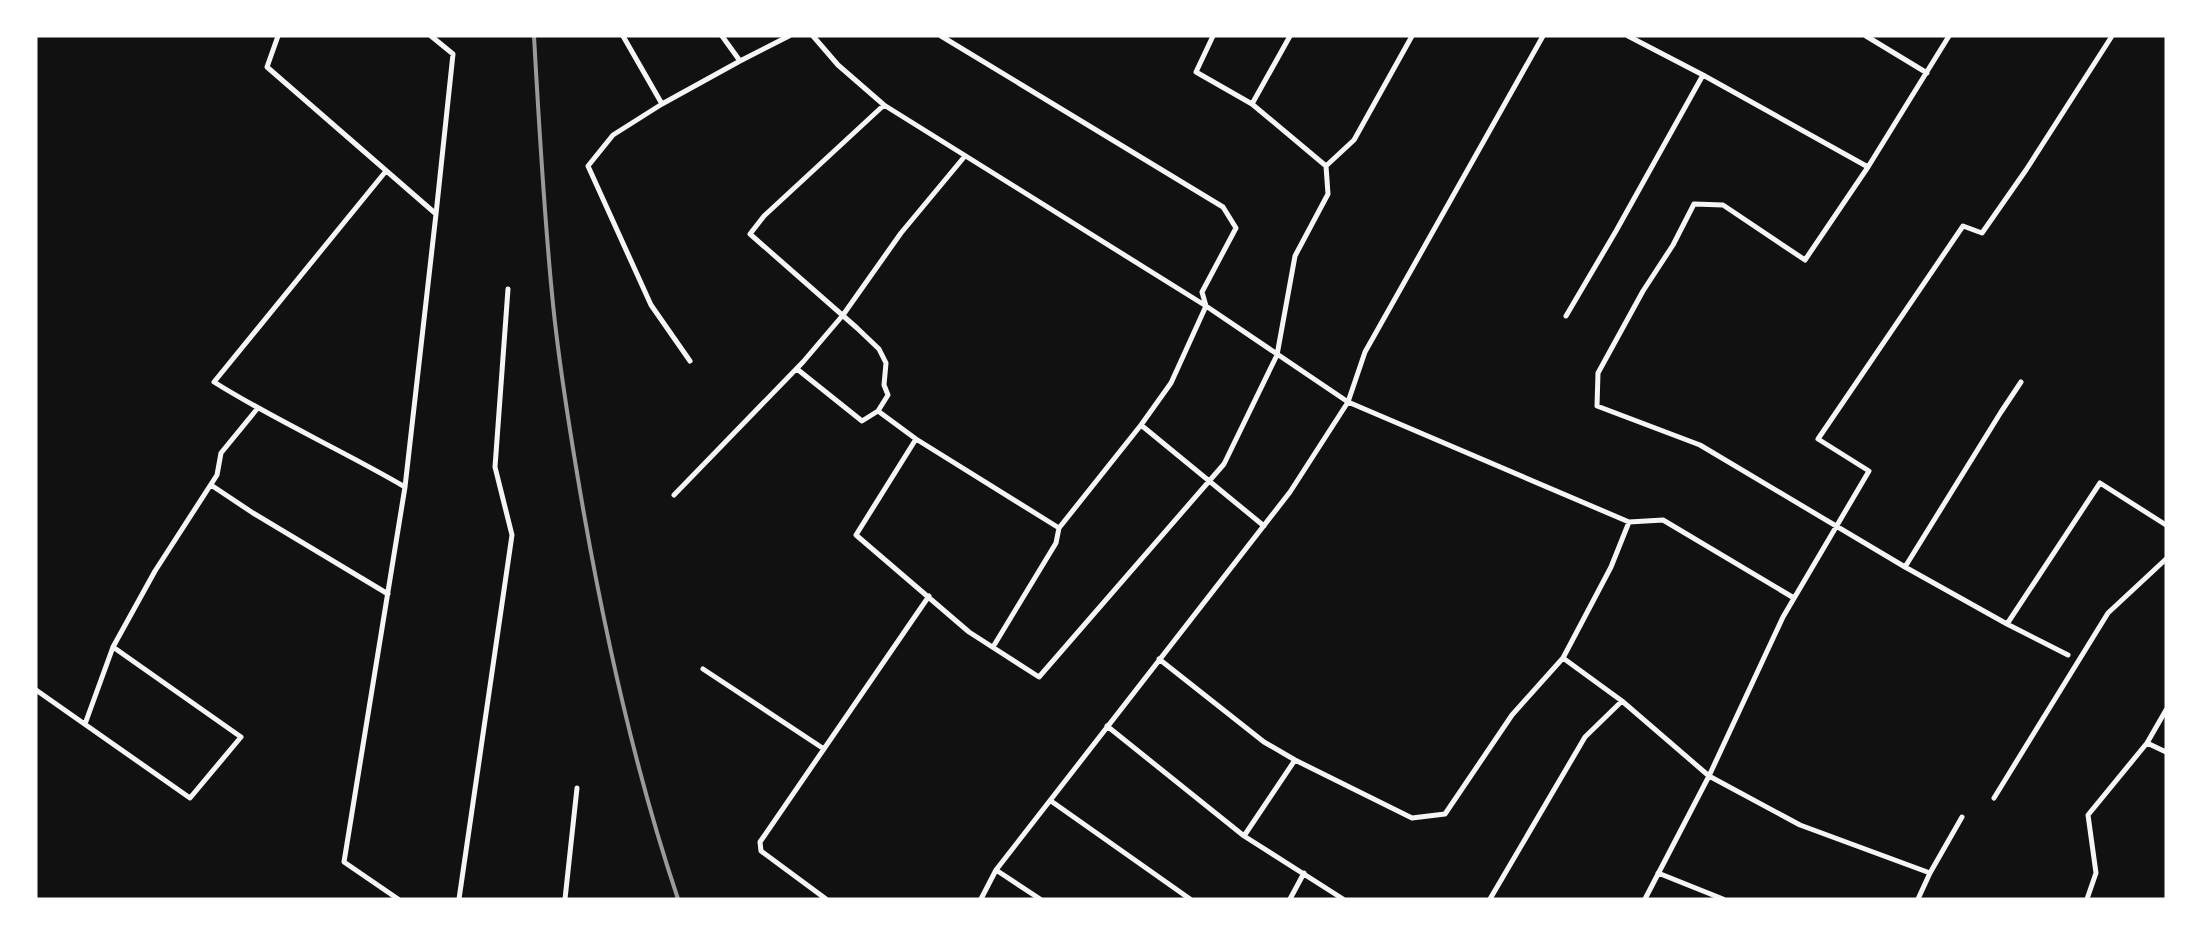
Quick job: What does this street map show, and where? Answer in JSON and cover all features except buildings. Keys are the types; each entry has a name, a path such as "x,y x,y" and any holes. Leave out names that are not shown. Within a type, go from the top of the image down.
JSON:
{"street":[{"path":"278,36 268,67 436,214"},
{"path":"398,899 344,862 405,487 453,54 431,36"},
{"path":"623,36 662,104"},
{"path":"722,36 740,61"},
{"path":"690,361 651,306 588,166 613,135 662,104 789,36"},
{"path":"813,36 838,65 884,105 1206,306 1348,402 1629,522 1663,520 1794,598"},
{"path":"942,36 1223,207 1236,228 1202,292 1206,306 1171,383 1141,425 1060,528 1056,543 993,647"},
{"path":"916,439 856,534 969,632 1039,677 1224,464 1277,355 1294,256 1328,194 1326,166 1252,104 1196,72 1212,36"},
{"path":"1252,104 1290,36"},
{"path":"1326,166 1354,140 1412,36"},
{"path":"981,899 996,870 1290,492 1348,402 1365,352 1543,36"},
{"path":"1628,36 1704,75 1868,167"},
{"path":"1866,36 1927,72"},
{"path":"1949,36 1868,167 1805,260 1724,205 1694,204 1673,245 1643,291 1598,373 1597,406 1700,445 1905,566 2007,624 2068,655"},
{"path":"1645,899 1708,776 1783,617 1869,471 1818,439 1963,226 1982,233 2026,170 2112,36"},
{"path":"1566,316 1616,232 1704,75"},
{"path":"796,369 862,421 878,411 888,395 884,385 886,363 879,349 750,234 764,216 884,105"},
{"path":"674,495 796,369 843,315 901,233 965,156"},
{"path":"386,171 214,382 257,409 365,463 405,487"},
{"path":"459,899 512,535 496,467 508,289"},
{"path":"1905,566 2000,412 2021,382"},
{"path":"85,724 113,647 156,571 217,475 221,453 257,409"},
{"path":"878,411 916,439 1060,528"},
{"path":"1141,425 1208,482 1264,526"},
{"path":"2007,624 2100,483 2166,525"},
{"path":"211,485 253,513 388,594"},
{"path":"1159,659 1264,742 1295,760 1412,818 1446,814 1512,715 1563,658 1611,567 1629,522"},
{"path":"1994,798 2108,613 2166,559"},
{"path":"826,899 761,851 760,842 929,596"},
{"path":"36,690 190,798 241,738 113,647"},
{"path":"1563,658 1622,701 1708,776 1800,825 1930,873"},
{"path":"703,669 824,749"},
{"path":"1490,899 1585,737 1622,701"},
{"path":"2087,899 2096,873 2088,815 2147,743 2166,710"},
{"path":"1107,726 1244,836 1343,899"},
{"path":"2147,743 2166,752"},
{"path":"1244,836 1295,760"},
{"path":"564,899 577,788"},
{"path":"1051,800 1190,899"},
{"path":"1918,899 1930,873 1962,816"},
{"path":"996,870 1040,899"},
{"path":"1290,899 1304,873"},
{"path":"1658,873 1723,899"}],"railway":[{"path":"534,36 544,204 553,304 575,462 602,611 624,708 649,804 678,899"}]}
